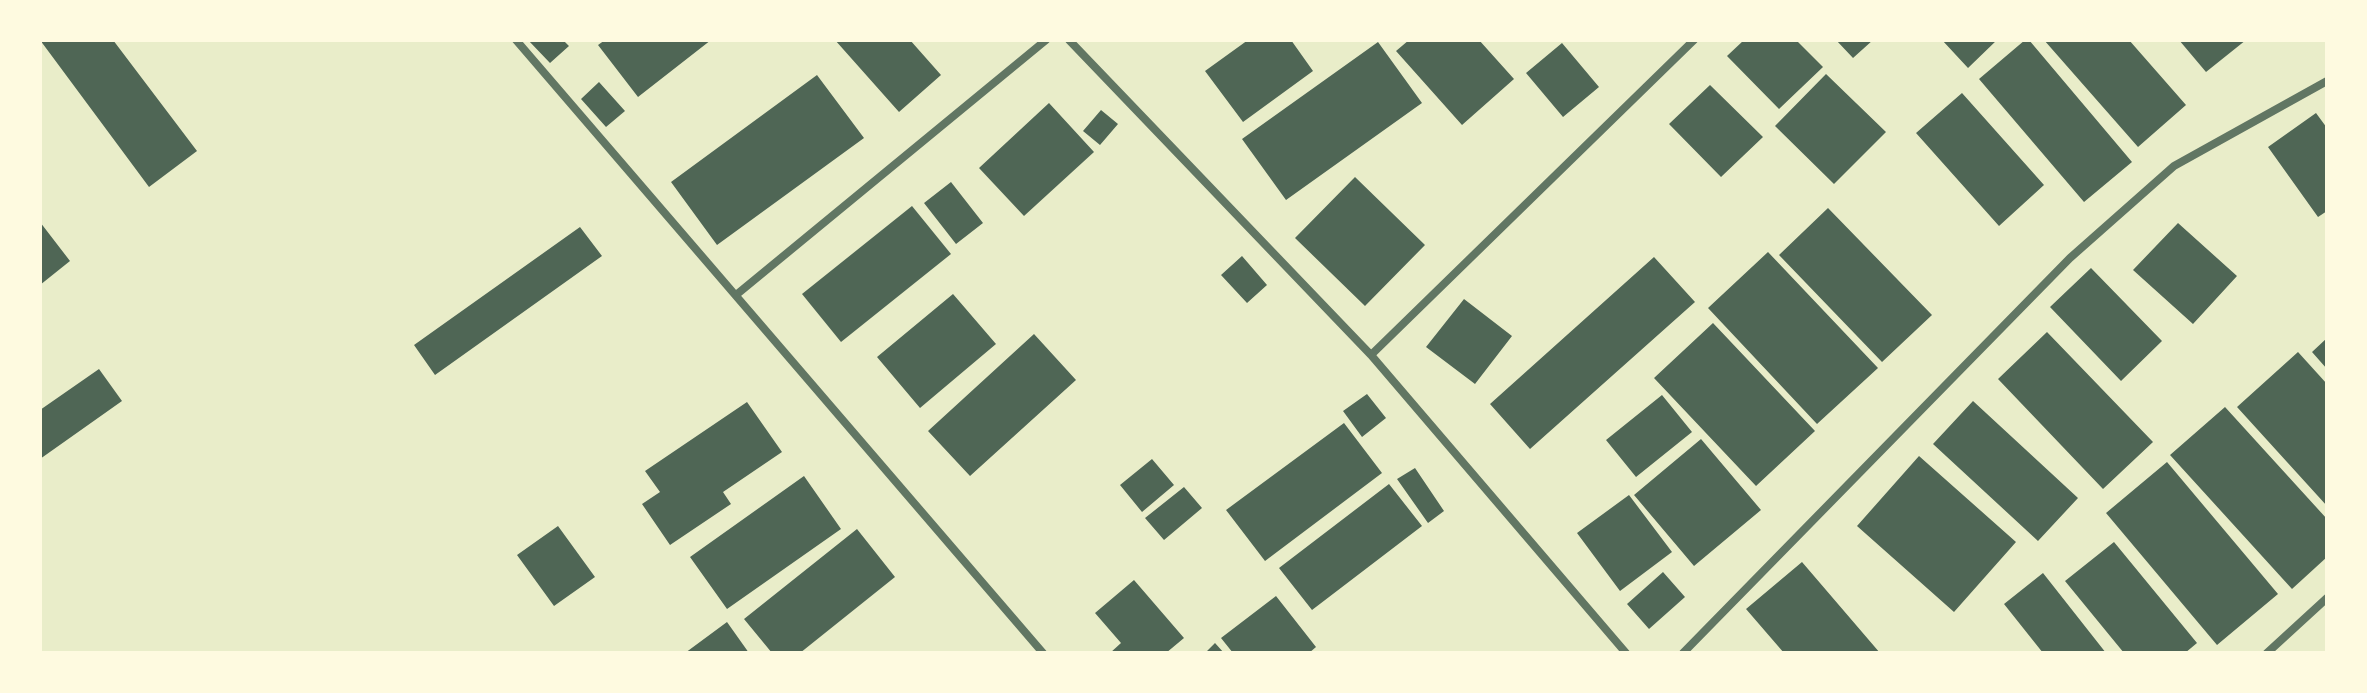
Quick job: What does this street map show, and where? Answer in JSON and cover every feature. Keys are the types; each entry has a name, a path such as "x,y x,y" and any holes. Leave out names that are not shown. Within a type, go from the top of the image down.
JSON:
{"street":[{"path":"516,40 1043,653"},
{"path":"736,295 1046,40"},
{"path":"1069,40 1371,355 1626,653"},
{"path":"1371,355 1694,40"},
{"path":"1683,653 2070,258 2174,166 2327,81"},
{"path":"2267,653 2327,598"}],"building":[{"path":"40,40 113,40 197,151 149,187"},
{"path":"528,40 563,40 569,46 550,63"},
{"path":"605,40 711,40 638,97 598,45"},
{"path":"835,40 910,40 941,75 899,112"},
{"path":"1248,40 1291,40 1313,71 1243,122 1205,71"},
{"path":"1409,40 1479,40 1514,79 1462,125 1396,51"},
{"path":"1744,40 1796,40 1823,67 1779,109 1727,56"},
{"path":"1836,40 1873,40 1853,58"},
{"path":"1942,40 1997,40 1968,68"},
{"path":"2025,40 2029,40 2132,162 2084,202 1979,79"},
{"path":"2044,40 2129,40 2186,105 2138,147"},
{"path":"2179,40 2246,40 2206,72"},
{"path":"1378,42 1422,103 1286,200 1242,139"},
{"path":"1562,43 1599,87 1563,117 1526,73"},
{"path":"1826,74 1886,132 1834,184 1775,126"},
{"path":"817,75 864,138 717,245 671,182"},
{"path":"599,82 625,111 606,127 581,99"},
{"path":"1710,85 1763,137 1721,177 1669,124"},
{"path":"1962,93 2044,185 1999,226 1916,133"},
{"path":"1049,103 1094,152 1024,216 979,168"},
{"path":"1101,110 1118,124 1100,145 1083,131"},
{"path":"2316,113 2327,128 2327,211 2318,217 2268,147"},
{"path":"1355,177 1425,245 1365,306 1295,238"},
{"path":"951,182 983,223 956,244 924,203"},
{"path":"912,206 951,254 841,342 802,294"},
{"path":"1828,208 1932,315 1882,362 1779,255"},
{"path":"40,222 70,261 40,285"},
{"path":"2178,223 2237,276 2193,324 2133,270"},
{"path":"580,227 602,256 435,375 414,345"},
{"path":"1768,252 1878,368 1817,424 1708,308"},
{"path":"1242,256 1267,285 1247,303 1221,275"},
{"path":"1654,257 1695,302 1530,449 1490,404"},
{"path":"2091,268 2162,341 2121,381 2050,307"},
{"path":"953,294 996,344 920,408 877,357"},
{"path":"1464,299 1512,336 1475,384 1426,347"},
{"path":"1713,323 1815,431 1756,486 1654,378"},
{"path":"2047,332 2153,442 2103,489 1998,379"},
{"path":"1034,334 1076,380 970,476 928,431"},
{"path":"2327,338 2327,369 2312,352"},
{"path":"2298,352 2327,384 2327,506 2237,407"},
{"path":"99,369 122,401 40,459 40,410"},
{"path":"1367,394 1386,418 1362,437 1343,411"},
{"path":"1662,395 1692,432 1636,477 1606,440"},
{"path":"1973,401 2078,498 2038,541 1933,444"},
{"path":"747,402 782,452 723,492 731,504 670,545 642,504 660,492 645,471"},
{"path":"2225,407 2327,519 2327,557 2292,589 2170,455"},
{"path":"1344,423 1382,473 1265,561 1226,510"},
{"path":"1701,439 1761,510 1694,566 1634,495"},
{"path":"1919,456 2016,542 1954,612 1857,526"},
{"path":"1152,459 1174,485 1142,512 1120,485"},
{"path":"2167,462 2278,594 2217,645 2106,513"},
{"path":"1415,468 1444,511 1428,523 1397,479"},
{"path":"804,476 841,529 727,609 690,557"},
{"path":"1389,484 1422,526 1312,610 1279,568"},
{"path":"1184,487 1202,508 1164,540 1145,518"},
{"path":"1629,495 1672,552 1620,591 1577,533"},
{"path":"558,526 595,577 554,606 517,555"},
{"path":"857,529 895,577 800,653 772,653 744,619"},
{"path":"2114,542 2197,643 2185,653 2124,653 2065,581"},
{"path":"1802,562 1880,653 1784,653 1746,609"},
{"path":"1663,572 1685,597 1649,629 1627,604"},
{"path":"2043,573 2106,653 2043,653 2004,604"},
{"path":"1134,580 1184,638 1166,653 1110,653 1121,643 1095,613"},
{"path":"1276,596 1316,647 1309,653 1233,653 1221,638"},
{"path":"727,622 749,653 685,653"},
{"path":"1215,643 1224,653 1205,653"}]}
